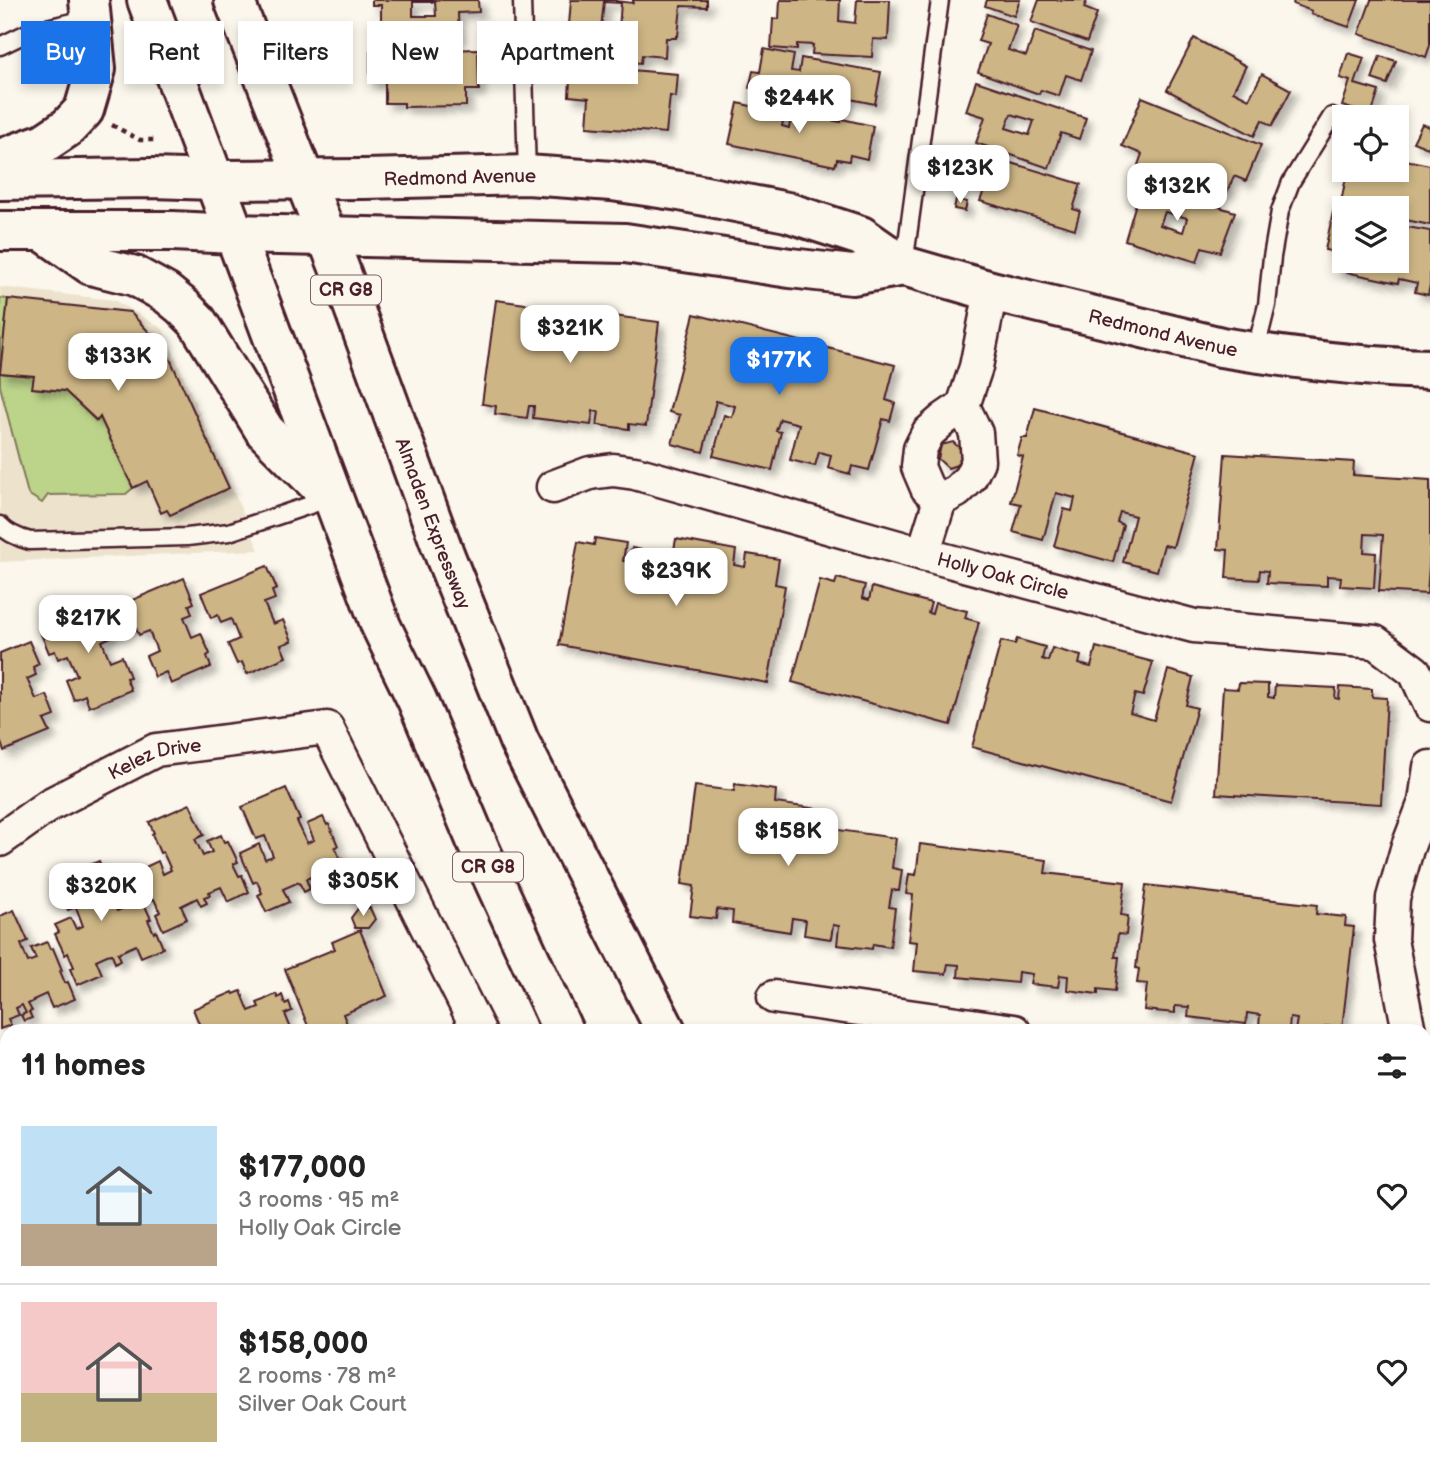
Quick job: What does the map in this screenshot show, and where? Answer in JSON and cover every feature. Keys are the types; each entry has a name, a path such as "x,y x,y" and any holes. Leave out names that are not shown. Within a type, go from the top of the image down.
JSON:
{"main road":[{"name":"CR G8","path":"147,0 381,626 417,700 481,852 560,1024"},
{"name":"Almaden Expressway","path":"234,0 305,179 432,521 519,741 662,1024"},
{"path":"0,159 44,143 68,127 84,110 96,69 90,9"},
{"name":"Redmond Avenue","path":"0,180 527,175 612,181 787,212 860,236 904,267 1208,344 1255,353 1430,369"},
{"name":"Redmond Avenue","path":"0,231 173,231 625,243 852,275 904,267"},
{"path":"44,232 91,265 135,276 166,293 181,306 197,321 265,431 331,498"}],"street":[{"path":"940,500 927,488 918,467 920,450 928,433 963,406 976,367 991,291"},
{"path":"923,554 940,500 957,491 970,478 978,461 976,433 963,406"},
{"name":"Holly Oak Circle","path":"553,487 590,473 613,470 635,473 1194,626 1375,642 1415,671 1430,705"},
{"name":"Kelez Drive","path":"0,839 49,805 156,750 327,728 475,1024"},
{"path":"1408,1024 1391,940 1393,898 1406,849 1425,802 1430,767"},
{"path":"774,997 965,1024"}],"lane":[{"path":"522,0 527,175"},
{"path":"904,267 940,0"},
{"path":"0,46 90,9"},
{"path":"1255,353 1267,305 1280,211 1292,182 1332,116"},
{"path":"0,525 18,538 30,541 187,537 229,532 331,498"}],"path":[{"path":"102,120 140,140 158,140"}],"shaded area":[{"path":"0,287 114,300 163,329 259,550 0,562"}],"green space":[{"path":"0,298 8,299 0,373"},
{"path":"0,373 34,376 33,388 65,391 96,421 100,417 133,488 126,494 48,495 42,503 28,494 0,386"}],"building":[{"path":"372,0 478,0 479,12 458,13 458,21 381,21 381,5 372,5","holes":["413,2 435,2 436,16 413,16"]},
{"path":"571,0 616,0 633,3 633,0 707,0 707,7 681,6 678,36 666,38 665,57 642,55 641,63 638,63 638,21 620,21 621,3 604,2 602,21 569,21"},
{"path":"780,0 840,0 839,21 855,23 857,0 890,0 888,40 873,39 872,57 812,54 813,45 797,44 797,50 771,48 773,19 779,19"},
{"path":"987,0 1020,0 1014,16 985,6"},
{"path":"1039,0 1087,0 1084,8 1097,13 1087,42 1031,22"},
{"path":"1294,0 1359,0 1349,27 1311,14 1312,11 1293,4"},
{"path":"1371,0 1430,0 1430,45 1426,57 1359,34"},
{"path":"987,14 1017,25 1008,50 1026,56 1035,31 1091,51 1081,80 1066,75 1059,96 1041,90 1039,94 978,72 988,44 978,41"},
{"path":"1194,38 1246,66 1233,91 1249,99 1262,74 1291,90 1272,126 1262,120 1254,136 1167,90"},
{"path":"463,49 477,49 479,90 466,90 466,106 404,107 404,103 385,103 385,84 463,84"},
{"path":"764,49 794,55 791,71 799,72 801,58 881,72 875,104 845,98 843,107 749,88 753,71 760,72"},
{"path":"1348,53 1364,58 1355,84 1379,91 1374,105 1342,105 1350,81 1340,78"},
{"path":"1380,56 1396,61 1387,84 1372,79"},
{"path":"638,71 678,74 676,97 670,96 666,133 587,127 589,98 569,96 570,84 638,84"},
{"path":"976,81 1086,118 1079,139 1061,133 1049,168 976,143 985,117 966,111","holes":["1011,114 1034,121 1029,135 1006,128"]},
{"path":"1142,97 1261,145 1246,181 1234,176 1227,192 1174,171 1172,175 1138,165 1142,154 1122,146"},
{"path":"756,102 786,108 782,126 789,128 792,112 873,126 867,159 850,155 849,161 837,159 835,166 729,144 738,103 755,107"},
{"path":"1422,124 1430,127 1428,148 1413,142"},
{"path":"965,149 1081,184 1073,209 1080,211 1075,229 980,201 985,188 955,179"},
{"path":"1409,161 1430,165 1430,225 1409,221 1409,196 1342,196 1345,182 1409,182"},
{"path":"1133,180 1235,212 1220,252 1202,247 1197,262 1125,240 1139,193 1130,190","holes":["1165,212 1187,218 1183,232 1160,225"]},
{"path":"1177,180 1187,182 1184,194 1174,191"},
{"path":"956,199 967,202 965,211 954,209"},
{"path":"1332,217 1332,252 1325,250"},
{"path":"1409,227 1430,231 1428,295 1415,292 1417,283 1399,279 1398,283 1350,273 1409,273"},
{"path":"8,299 130,312 166,350 229,488 170,515 167,510 161,513 147,481 133,488 100,417 97,421 65,391 32,388 34,376 0,373"},
{"path":"496,300 659,322 646,426 629,424 629,429 597,425 599,412 593,411 591,425 533,418 534,406 529,406 527,418 495,414 496,406 482,404"},
{"path":"694,314 895,365 886,400 895,403 890,421 883,419 869,470 852,466 850,474 828,468 831,455 819,452 815,466 790,460 799,424 780,419 776,431 781,432 772,470 713,456 724,415 732,417 735,406 716,401 703,452 672,444 680,415 669,412"},
{"path":"1035,408 1199,453 1173,547 1164,545 1157,571 1123,562 1135,516 1120,512 1117,522 1123,525 1113,562 1054,546 1064,509 1072,511 1075,498 1056,493 1043,540 1013,532 1021,504 1011,502 1023,457 1017,455 1022,438 1027,438"},
{"path":"953,442 963,451 960,464 948,468 938,459 941,445"},
{"path":"1225,454 1354,462 1353,475 1430,480 1427,594 1379,591 1383,535 1365,534 1364,552 1376,553 1374,588 1340,586 1341,577 1327,576 1327,586 1267,583 1268,571 1260,570 1259,580 1226,578 1228,550 1218,549"},
{"path":"595,538 626,543 623,561 629,562 632,548 662,554 656,589 676,593 678,578 669,577 676,539 736,550 734,565 745,567 747,554 779,559 775,584 785,586 768,683 559,645 578,542 594,545"},
{"path":"267,566 277,589 272,591 275,599 264,603 273,624 283,620 292,641 281,645 286,657 247,674 242,662 237,664 228,644 239,639 231,619 221,623 218,615 211,618 201,593"},
{"path":"184,578 194,603 189,605 192,614 184,617 192,637 201,633 210,654 207,656 211,667 171,684 166,672 155,677 146,656 157,651 149,631 139,635 135,626 128,629 118,606"},
{"path":"837,578 865,585 862,598 869,600 872,587 931,603 928,613 932,614 935,603 967,611 965,618 979,622 951,725 792,682 820,580 835,584"},
{"path":"103,602 113,626 108,628 111,637 102,641 110,661 122,656 130,677 126,678 131,690 89,707 85,695 74,700 66,680 77,675 68,655 58,659 55,651 49,653 39,629"},
{"path":"1017,639 1045,647 1042,659 1048,661 1052,648 1081,656 1079,664 1091,667 1096,647 1153,662 1143,696 1135,694 1130,713 1154,720 1168,670 1193,677 1186,705 1197,708 1171,801 972,747 1001,641 1015,644"},
{"path":"29,641 39,664 33,667 36,675 27,679 36,699 47,695 55,716 44,720 50,732 4,751 0,740 0,653"},
{"path":"1239,683 1268,684 1268,697 1274,698 1275,685 1336,688 1335,698 1339,699 1340,687 1372,689 1372,697 1387,698 1381,804 1216,794 1223,688 1238,689"},
{"path":"735,784 776,790 775,803 819,809 817,827 896,838 892,868 902,870 899,891 892,890 889,907 895,908 890,947 873,944 872,949 837,945 839,926 833,925 831,939 804,935 806,920 792,918 790,932 732,923 733,911 717,909 716,919 690,916 694,886 682,884 695,786 734,791"},
{"path":"286,788 307,843 314,840 307,824 323,817 327,825 329,824 338,846 335,847 340,859 343,858 351,875 328,884 323,872 306,879 310,889 304,892 299,882 283,889 289,902 266,912 258,895 262,893 257,881 253,883 240,853 259,844 265,859 273,856 265,836 256,839 242,807"},
{"path":"190,804 204,835 195,839 203,856 212,852 207,841 221,835 224,842 228,841 238,862 233,864 239,876 242,875 249,892 228,902 221,887 209,892 210,895 204,897 207,903 201,906 197,898 181,906 187,919 163,930 156,914 160,912 154,899 151,900 141,877 144,876 141,869 158,861 163,874 171,870 163,852 160,853 149,822"},
{"path":"920,844 1047,860 1045,873 1125,882 1121,915 1128,916 1126,935 1118,934 1115,957 1119,957 1115,991 1098,989 1098,994 1067,990 1068,976 1060,975 1058,987 1030,984 1032,974 1018,972 1017,983 958,977 959,965 948,964 946,974 914,971 917,942 908,941 913,895 906,894 909,874 916,875"},
{"path":"99,861 113,893 109,894 117,911 124,908 119,898 135,891 139,898 141,897 151,919 148,920 163,948 141,957 136,945 118,953 121,960 115,963 112,954 107,955 96,960 102,974 77,985 70,969 74,967 55,934 59,932 55,925 71,918 76,929 83,926 76,907 68,910 55,879"},
{"path":"1146,885 1317,905 1316,914 1346,917 1345,926 1354,927 1342,1024 1296,1024 1297,1019 1290,1018 1289,1024 1259,1024 1260,1015 1247,1013 1246,1024 1188,1017 1189,1007 1175,1006 1175,1013 1144,1010 1147,984 1137,983 1139,969 1136,968"},
{"path":"359,907 370,908 375,919 368,928 355,928 351,918"},
{"path":"14,910 28,941 21,944 28,962 36,959 31,948 47,942 50,949 53,948 65,983 68,982 75,999 52,1008 46,994 28,1004 32,1018 24,1021 21,1015 26,1013 22,1005 16,1008 19,1015 8,1019 10,1024 0,1024 0,916"},
{"path":"360,930 387,996 343,1014 347,1024 307,1024 285,969 335,949 332,942"},
{"path":"241,991 249,1011 259,1007 257,1003 276,994 278,998 282,995 285,1004 289,1002 292,1011 285,1014 289,1024 199,1024 193,1009 233,992 234,994"}]}
